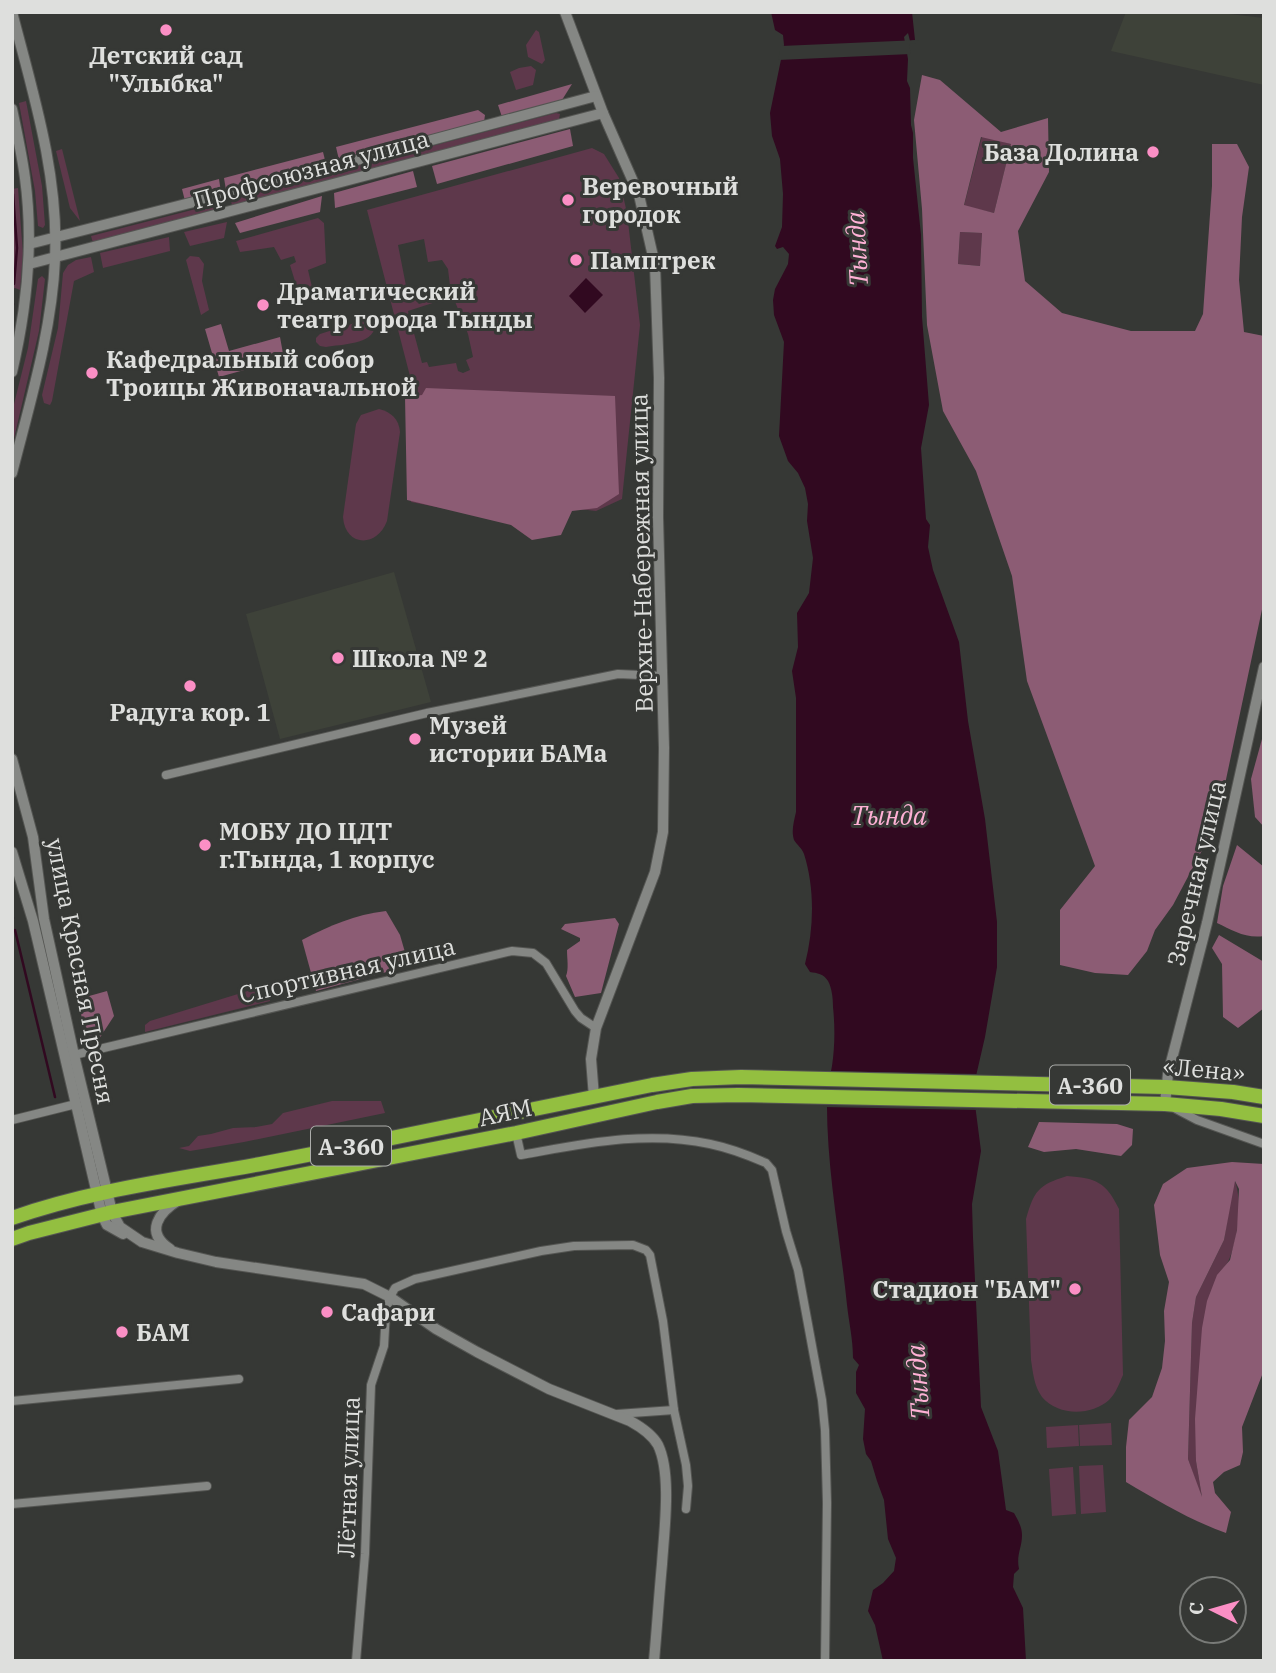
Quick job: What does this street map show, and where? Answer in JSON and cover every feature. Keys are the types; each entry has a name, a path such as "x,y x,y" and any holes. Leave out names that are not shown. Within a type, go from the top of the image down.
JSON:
{"highway":[{"name":"АЯМ","path":"12,1218 102,1193 692,1079 741,1077 1014,1083"},
{"name":"«Лена»","path":"1014,1083 1166,1087 1264,1097"},
{"name":"АЯМ","path":"12,1239 107,1213 692,1096 1014,1101"},
{"name":"«Лена»","path":"1014,1101 1165,1104 1264,1116"}],"street":[{"path":"12,12 49,165 55,237 52,290 42,352 12,473"},
{"name":"Верхне-Набережная улица","path":"565,12 596,96 639,195 655,264 659,378 663,832 655,872 596,1028 591,1059 594,1097"},
{"name":"Профсоюзная улица","path":"29,244 596,96"},
{"path":"565,104 570,122"},
{"path":"12,109 26,179 29,244 25,306 12,372"},
{"name":"Профсоюзная улица","path":"29,264 603,113"},
{"path":"69,234 74,252"},
{"name":"Заречная улица","path":"1165,1104 1166,1087 1207,923 1264,667"},
{"path":"166,775 470,704 618,674 663,676"},
{"name":"улица Красная Пресня","path":"12,759 33,837 44,919 102,1193"},
{"name":"улица Красная Пресня","path":"12,852 33,921 76,1104 102,1193"},
{"name":"Спортивная улица","path":"74,1055 512,951 533,953 546,963 575,1011 596,1028"},
{"path":"12,1120 76,1104"},
{"path":"1165,1104 1197,1120 1264,1144"},
{"path":"516,1133 521,1155 617,1139 681,1140 726,1148 770,1166 801,1282 822,1400 827,1503 825,1661"},
{"path":"102,1193 107,1213 120,1227 142,1242 178,1254 216,1262 350,1281 374,1288 436,1329 477,1352 550,1389 630,1421 651,1436 659,1447 666,1488 654,1661"},
{"path":"178,1254 159,1240 156,1227 159,1216 182,1198"},
{"path":"390,1297 396,1288 415,1279 549,1249 606,1244 641,1247 646,1250 650,1255 663,1321 674,1410 686,1465 686,1509"},
{"name":"Лётная улица","path":"356,1661 365,1554 372,1385 383,1352 386,1311 390,1297"},
{"path":"12,1401 239,1379"},
{"path":"613,1415 674,1410"},
{"path":"12,1504 207,1486"}],"shaded area":[{"path":"1126,12 1212,12 1264,18 1264,85 1111,51"},
{"path":"536,30 539,32 545,60 542,64 528,57 526,45"},
{"path":"531,66 536,70 533,85 516,90 510,72"},
{"path":"922,75 940,80 1001,132 1048,118 1049,172 1018,231 1025,281 1062,313 1131,331 1195,331 1203,314 1212,186 1212,144 1237,144 1249,167 1242,217 1239,280 1244,332 1264,336 1264,600 1217,822 1173,905 1155,930 1147,951 1128,975 1095,973 1060,965 1060,910 1095,866 1027,681 1012,576 976,471 943,411 927,325 922,209 914,120","holes":["981,137 1011,144 994,213 964,205","960,232 982,233 980,266 958,264"]},
{"path":"572,84 562,100 502,117 498,105"},
{"path":"26,101 42,186 43,228 38,226 35,191 19,103"},
{"path":"478,110 485,115 484,122 339,160 336,147"},
{"path":"560,114 559,119 232,206 231,200"},
{"path":"570,129 573,146 437,184 432,166"},
{"path":"982,136 1011,144 994,213 964,206"},
{"path":"592,148 604,154 619,178 627,213 640,325 622,499 596,511 570,508 518,523 411,502 411,380 367,210","holes":["424,239 428,262 442,260 448,269 450,286 433,292 433,300 419,304 415,300 409,301 398,245","445,299 454,299 468,334 473,357 466,360 470,370 463,373 458,371 456,363 429,367 427,362 422,363 408,311"]},
{"path":"62,149 80,221 70,208 56,151"},
{"path":"323,152 326,164 226,190 224,178"},
{"path":"413,171 417,187 335,208 334,193"},
{"path":"219,179 221,192 185,201 182,189"},
{"path":"18,188 23,254 20,290 12,289 12,189"},
{"path":"322,196 320,212 240,233 235,223"},
{"path":"223,202 225,208 93,243 91,236"},
{"path":"318,218 324,223 326,263 308,270 315,300 301,301 290,265 296,262 294,256 281,260 274,247 240,252 236,241"},
{"path":"227,222 224,238 190,246 184,232"},
{"path":"960,232 982,233 980,266 958,264"},
{"path":"169,237 170,251 103,268 100,253"},
{"path":"190,256 199,257 204,264 202,281 209,310 201,315 186,260"},
{"path":"91,257 94,272 74,281 50,405 44,403 42,395 58,328 63,273 68,265 76,260"},
{"path":"42,276 45,279 39,331 12,447 12,412 28,348 38,279"},
{"path":"368,320 375,326 369,337 363,340 326,347 316,342 320,334"},
{"path":"221,324 229,351 280,337 284,359 219,377 205,329"},
{"path":"426,388 615,396 619,494 597,508 572,511 561,535 532,540 511,525 407,500 405,397 422,395"},
{"path":"379,409 394,417 400,432 387,521 382,530 369,540 355,539 345,527 343,517 356,424 361,415"},
{"name":"Школа № 2","path":"394,572 431,702 280,739 246,614"},
{"path":"1262,739 1264,827 1255,817 1251,779"},
{"path":"1237,845 1264,867 1264,936 1245,935 1217,923 1223,886"},
{"path":"386,911 400,935 409,966 316,991 302,940 343,921"},
{"path":"615,918 619,924 601,993 575,997 566,976 567,950 580,941 580,938 561,929 565,924"},
{"path":"1219,935 1264,962 1264,1008 1238,1028 1223,1017 1222,964 1212,948"},
{"path":"262,988 269,991 270,1001 145,1032 145,1025 150,1021"},
{"path":"107,991 114,1016 99,1039 86,1038 79,1004 82,998"},
{"path":"332,1101 381,1101 385,1113 244,1142 190,1151 179,1148 189,1146 198,1136 233,1128 272,1124 283,1113"},
{"path":"1039,1122 1117,1124 1133,1129 1132,1145 1121,1156 1076,1149 1044,1152 1028,1147"},
{"path":"1232,1162 1264,1164 1264,1370 1242,1427 1243,1452 1240,1465 1224,1472 1213,1482 1215,1493 1231,1512 1226,1533 1187,1516 1126,1482 1129,1420 1152,1397 1162,1368 1165,1341 1164,1311 1169,1282 1160,1255 1154,1205 1163,1184 1187,1168","holes":["1235,1181 1239,1189 1237,1230 1230,1260 1217,1275 1207,1301 1202,1328 1195,1419 1196,1461 1202,1497 1188,1459 1192,1323 1196,1297 1224,1240"]},
{"name":"Стадион \"БАМ\"","path":"1067,1176 1086,1178 1099,1183 1119,1209 1123,1375 1109,1400 1093,1409 1075,1412 1065,1411 1049,1403 1039,1393 1034,1379 1026,1219 1039,1190"},
{"path":"1234,1179 1239,1207 1237,1229 1229,1260 1217,1276 1196,1461 1203,1503 1188,1459 1192,1323 1196,1297 1224,1240"},
{"path":"1111,1423 1112,1445 1080,1446 1079,1425"},
{"path":"1078,1425 1079,1446 1047,1448 1046,1427"},
{"path":"1103,1465 1106,1512 1081,1514 1079,1466"},
{"path":"1073,1467 1076,1514 1052,1516 1049,1469"}],"water":[{"name":"Тында","path":"771,12 912,12 915,40 910,41 908,33 904,37 908,59 907,81 910,88 913,158 921,235 922,317 929,405 921,448 926,519 930,525 928,547 933,570 959,642 997,922 997,967 973,1089 981,1151 972,1204 981,1407 998,1451 1006,1510 1014,1513 1021,1529 1019,1569 1014,1574 1013,1587 1023,1608 1026,1661 883,1661 875,1625 868,1611 873,1590 894,1571 896,1558 888,1539 884,1500 871,1461 866,1454 863,1439 865,1409 856,1393 856,1372 859,1365 853,1358 827,1123 828,1085 834,1044 832,997 826,979 820,974 810,972 805,964 812,923 812,895 808,867 793,833 796,812 796,698 792,671 798,647 797,613 809,593 813,558 805,488 788,461 779,436 784,342 774,315 773,300 775,289 788,264 789,254 783,247 777,249 775,246 782,227 783,194 780,159 772,136 770,113 784,45 783,35 775,30"},
{"path":"586,278 603,295 585,313 569,296"}],"pier":[{"path":"919,40 909,44 911,54 778,60 781,46"},
{"path":"827,1071 979,1074 976,1089 979,1110 823,1107"}],"waterway":[{"path":"13,194 17,248 14,284"},
{"path":"12,309 13,304"},
{"path":"15,930 55,1097"}],"place":[{"name":"Детский сад \"Улыбка\"","path":"166,30"},
{"name":"База Долина","path":"1153,152"},
{"name":"Веревочный городок","path":"568,200"},
{"name":"Памптрек","path":"576,260"},
{"name":"Драматический театр города Тынды","path":"263,305"},
{"name":"Кафедральный собор Троицы Живоначальной","path":"92,373"},
{"name":"Школа № 2","path":"338,658"},
{"name":"Радуга кор. 1","path":"190,686"},
{"name":"Музей истории БАМа","path":"415,739"},
{"name":"МОБУ ДО ЦДТ г.Тында, 1 корпус","path":"205,845"},
{"name":"Стадион \"БАМ\"","path":"1075,1289"},
{"name":"Сафари","path":"327,1312"},
{"name":"БАМ","path":"122,1332"}]}
